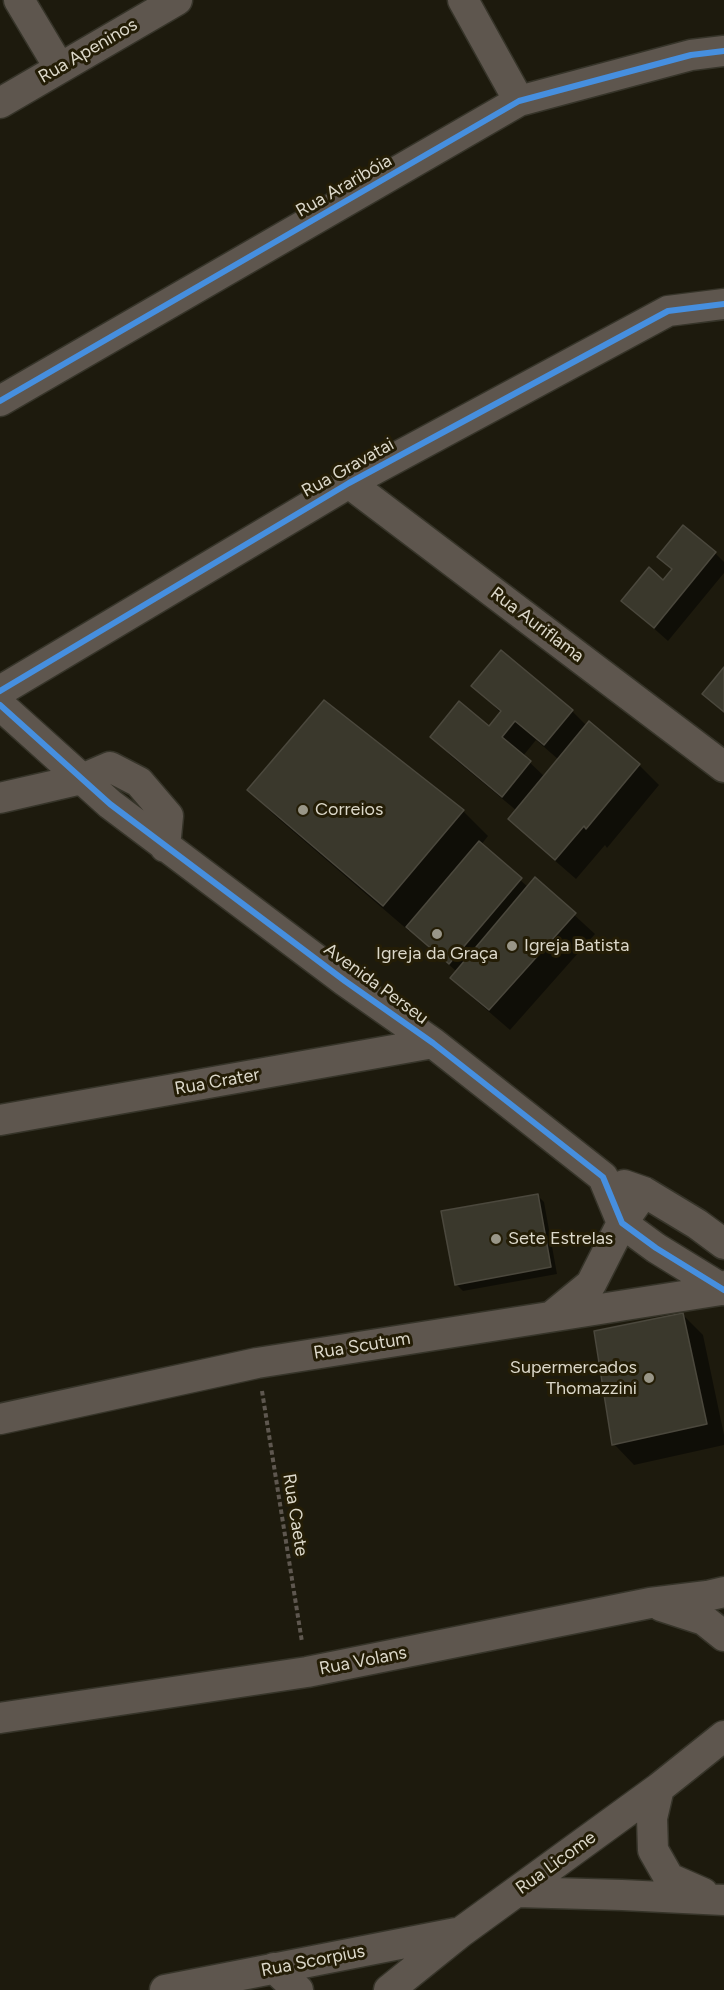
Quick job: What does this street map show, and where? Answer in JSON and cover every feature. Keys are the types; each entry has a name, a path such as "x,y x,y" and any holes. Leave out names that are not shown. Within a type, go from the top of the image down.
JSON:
{"street":[{"path":"19,0 59,68"},
{"name":"Rua Apeninos","path":"0,103 177,0"},
{"path":"463,0 519,101"},
{"name":"Rua Araribóia","path":"0,401 519,101 691,55 724,51"},
{"name":"Rua Gravatai","path":"0,691 349,483 668,311 724,304"},
{"name":"Rua Auriflama","path":"349,483 724,767"},
{"path":"0,705 82,779"},
{"name":"Avenida Perseu","path":"82,779 110,767 139,782 168,816 165,847 345,981 433,1043 603,1177 622,1222 656,1248 723,1289"},
{"path":"0,798 82,779"},
{"name":"Rua Crater","path":"0,1120 433,1043"},
{"path":"603,1177 644,1192 697,1224 724,1244"},
{"path":"552,1316 591,1284 622,1222 644,1192"},
{"name":"Rua Scutum","path":"0,1419 257,1363 723,1289"},
{"name":"Rua Volans","path":"0,1718 307,1672 650,1603 718,1596"},
{"path":"650,1603 704,1620 724,1636"},
{"name":"Rua Licome","path":"389,1990 461,1932 659,1788 723,1735"},
{"path":"659,1788 652,1818 653,1850 669,1878 722,1900"},
{"path":"517,1892 722,1900"},
{"name":"Rua Scorpius","path":"165,1990 461,1932"},
{"path":"274,1968 298,1990"}],"building":[{"path":"683,525 716,552 654,628 621,601 649,567 663,580 672,569 657,557"},
{"path":"501,650 573,710 544,745 515,721 502,737 531,761 502,797 430,737 459,701 489,726 501,711 471,686"},
{"path":"724,667 724,712 702,694"},
{"path":"324,700 464,810 383,906 247,790"},
{"path":"589,721 640,764 586,829 584,826 555,860 508,819"},
{"path":"479,841 522,878 449,964 406,927"},
{"name":"Igreja Batista","path":"535,877 576,913 489,1010 450,978"},
{"name":"Sete Estrelas","path":"538,1194 551,1267 455,1285 441,1211"},
{"name":"Supermercados Thomazzini","path":"683,1313 707,1424 612,1445 594,1331"}],"cycle path":[{"path":"0,401 519,101 691,55 724,51"},
{"path":"0,691 349,483 668,311 724,304"},
{"path":"0,705 110,804 345,981 433,1043 603,1177 622,1223 656,1248 724,1290"}],"place":[{"name":"Correios","path":"303,810"},
{"name":"Igreja da Graça","path":"437,934"},
{"name":"Igreja Batista","path":"512,946"},
{"name":"Sete Estrelas","path":"496,1239"},
{"name":"Supermercados Thomazzini","path":"649,1378"}]}
